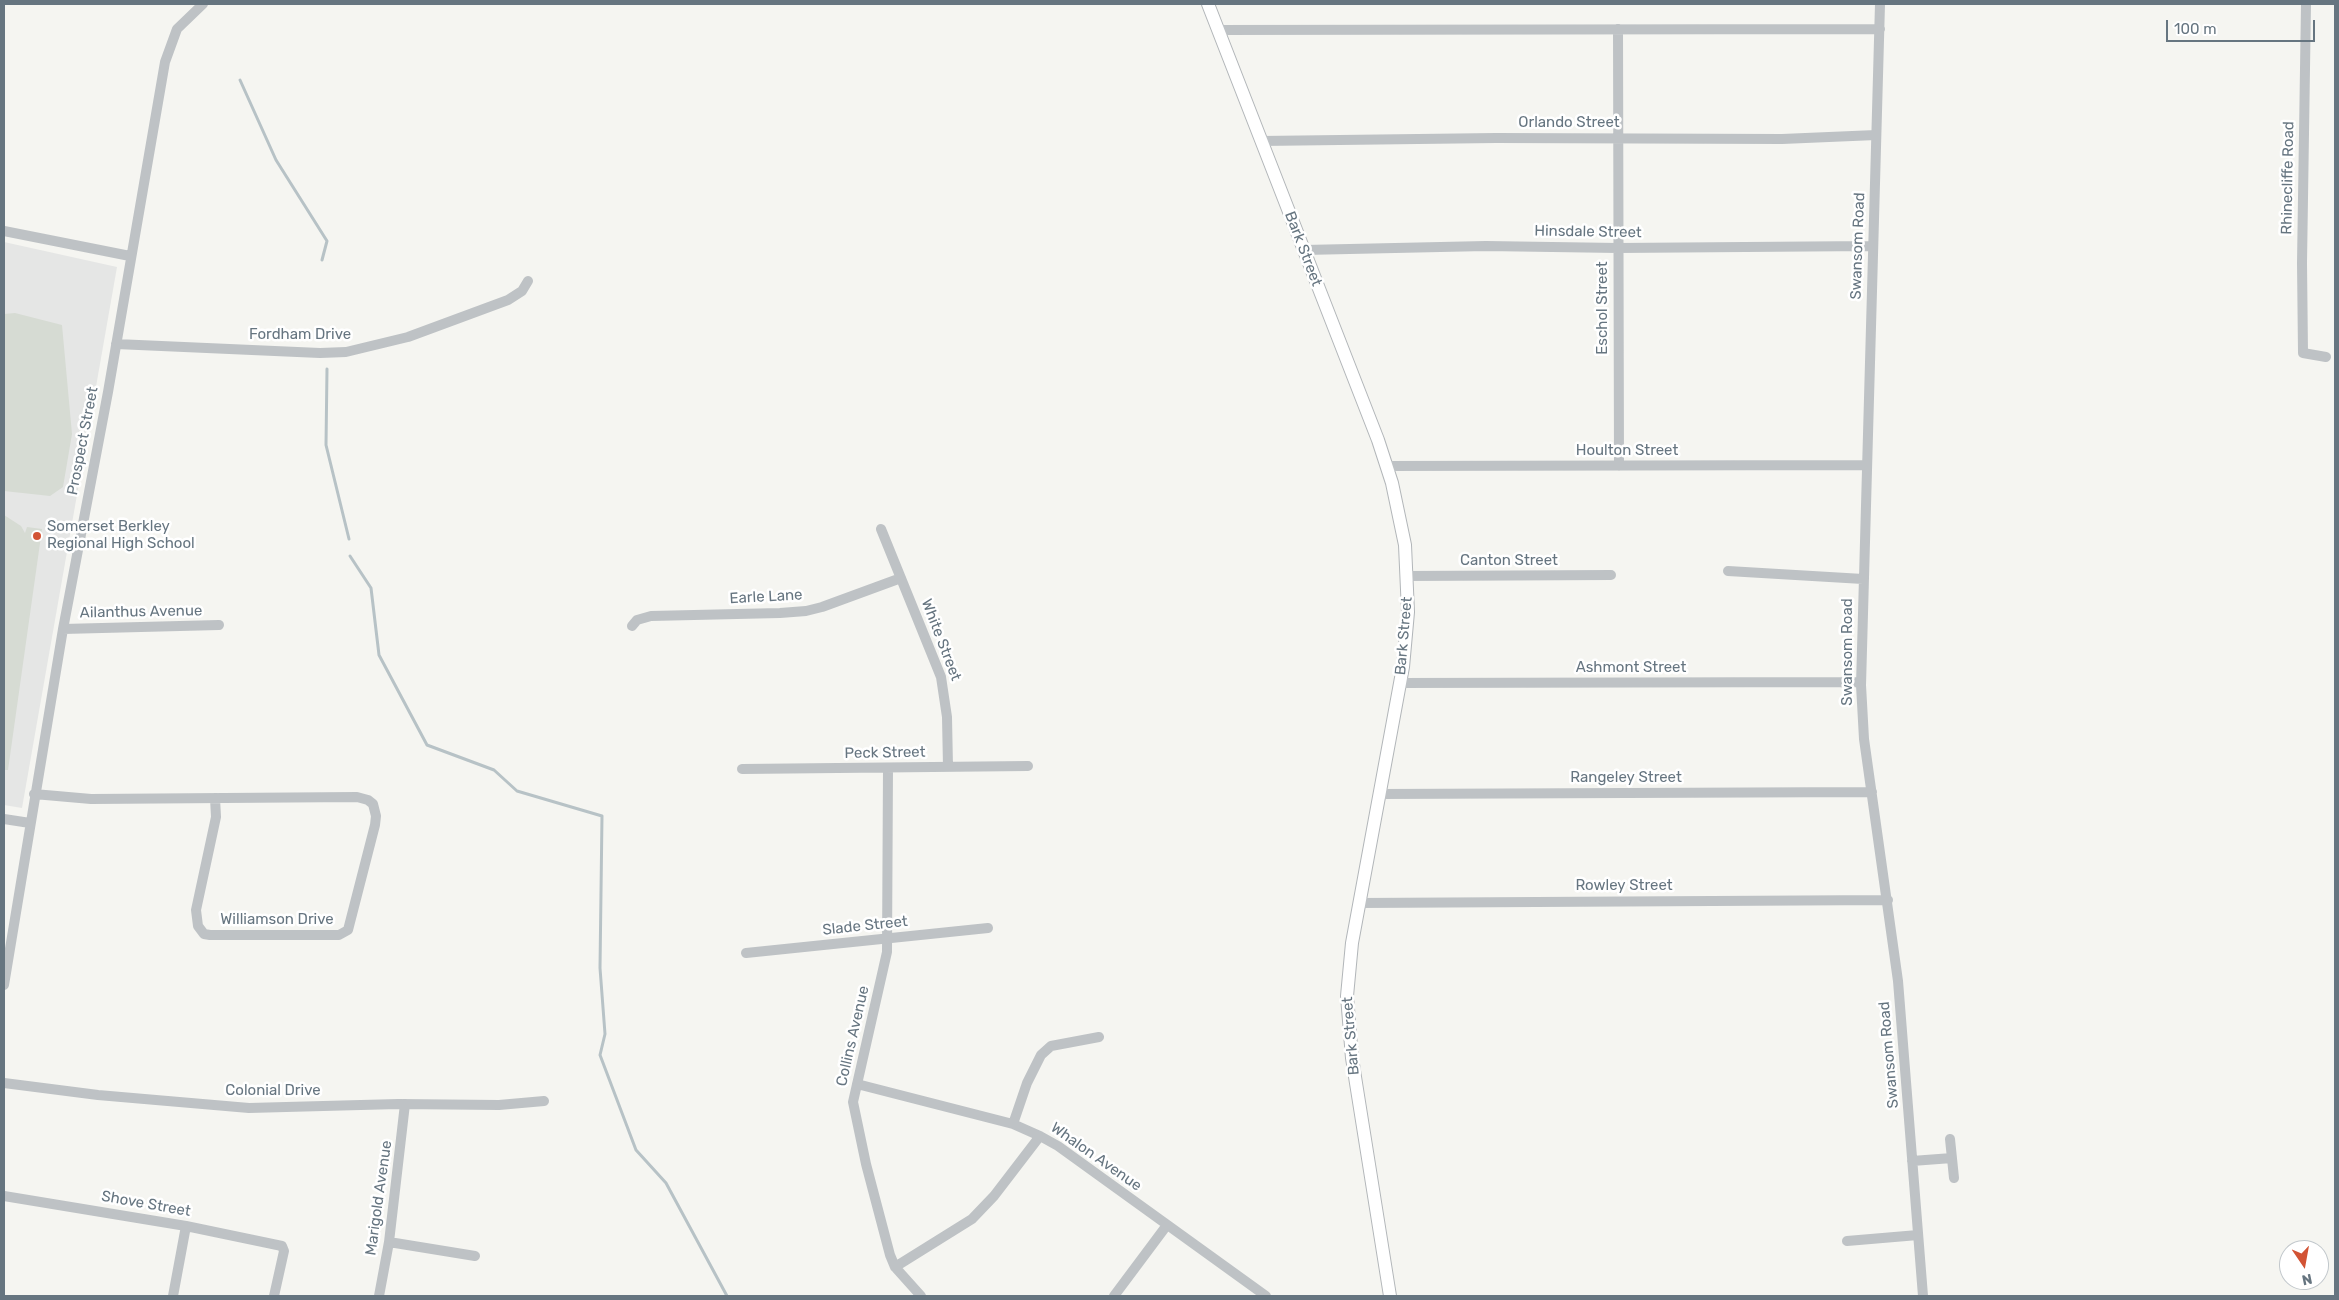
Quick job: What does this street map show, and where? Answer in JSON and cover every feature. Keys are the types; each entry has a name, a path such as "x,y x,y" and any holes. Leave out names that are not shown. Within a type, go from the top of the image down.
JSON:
{"main road":[{"name":"Bark Street","path":"1208,4 1387,466 1399,513 1408,576 1408,612 1400,684 1348,966 1347,996 1349,1035 1390,1296"}],"street":[{"name":"Prospect Street","path":"4,978 63,629 116,344 165,62 177,29 197,7 203,4"},
{"name":"Swansom Road","path":"1880,4 1861,682 1864,739 1898,981 1923,1296"},
{"name":"Rhinecliffe Road","path":"2306,4 2302,263 2303,353 2326,356"},
{"name":"Eschol Street","path":"1618,29 1619,466"},
{"path":"1218,30 1880,29"},
{"name":"Orlando Street","path":"1261,141 1782,138 1876,135"},
{"path":"4,231 130,256"},
{"name":"Hinsdale Street","path":"1304,250 1486,246 1618,248 1872,246"},
{"name":"Fordham Drive","path":"116,344 320,353 346,352 408,337 508,300 522,291 528,281"},
{"name":"Houlton Street","path":"1387,466 1866,465"},
{"name":"White Street","path":"881,529 942,676 947,716 948,767"},
{"path":"1728,571 1863,579"},
{"name":"Canton Street","path":"1408,576 1611,575"},
{"name":"Earle Lane","path":"632,626 637,620 651,616 806,611 901,578"},
{"name":"Ailanthus Avenue","path":"63,629 219,625"},
{"name":"Ashmont Street","path":"1400,684 1861,682"},
{"name":"Peck Street","path":"742,769 1028,766"},
{"name":"Collins Avenue","path":"888,768 887,952 853,1102 855,1117 895,1267 921,1296"},
{"name":"Rangeley Street","path":"1381,794 1872,792"},
{"name":"Williamson Drive","path":"34,794 91,799 215,798 357,797 368,800 373,804 376,816 375,825 348,930 339,935 210,936 204,934 198,926 196,910 216,817 215,798"},
{"path":"4,819 30,823"},
{"name":"Rowley Street","path":"1360,903 1888,900"},
{"name":"Slade Street","path":"746,953 988,928"},
{"path":"1013,1124 1028,1083 1041,1055 1052,1046 1099,1037"},
{"name":"Colonial Drive","path":"4,1083 98,1095 249,1108 405,1104 499,1104 544,1101"},
{"name":"Whalon Avenue","path":"857,1084 1013,1124 1040,1136 1058,1146 1266,1296"},
{"name":"Marigold Avenue","path":"380,1296 389,1242 405,1104"},
{"path":"895,1267 972,1219 994,1196 1040,1136"},
{"path":"1950,1139 1954,1178"},
{"path":"1912,1162 1952,1158"},
{"name":"Shove Street","path":"4,1196 186,1226 282,1246 284,1251 274,1296"},
{"path":"1114,1296 1167,1225"},
{"path":"172,1296 186,1226"},
{"path":"1847,1241 1918,1235"},
{"path":"389,1242 475,1256"}],"shaded area":[{"name":"Somerset Berkley Regional High School","path":"4,242 117,267 22,808 4,805"},
{"path":"15,313 62,325 72,434 63,487 50,496 4,491 4,314"},
{"path":"4,515 21,526 25,533 27,527 42,529 8,770 4,770"}],"waterway":[{"path":"240,80 276,160 327,241 322,260"},
{"path":"327,369 326,445 349,539"},
{"path":"350,556 371,588 379,655 427,745 494,770 517,791 602,816 600,968 605,1034 600,1055 636,1150 666,1183 727,1296"}],"place":[{"name":"Somerset Berkley Regional High School","path":"37,536"}]}
